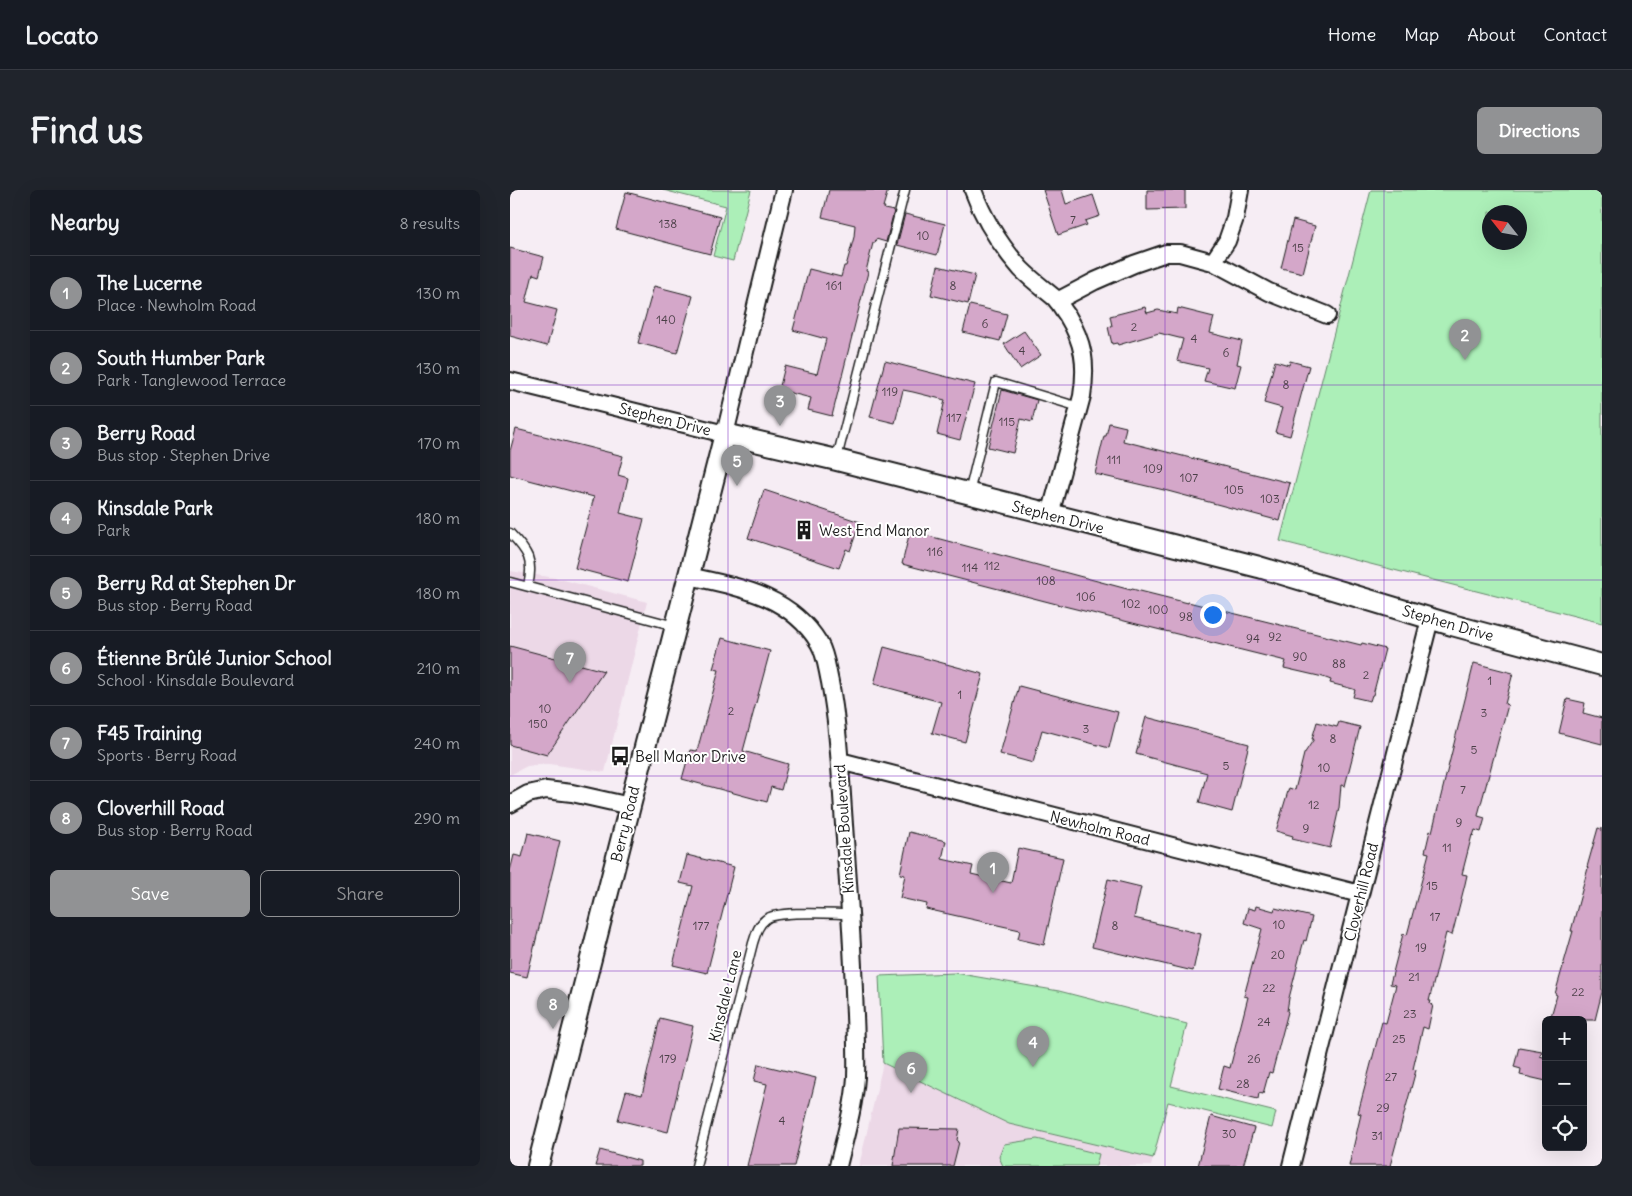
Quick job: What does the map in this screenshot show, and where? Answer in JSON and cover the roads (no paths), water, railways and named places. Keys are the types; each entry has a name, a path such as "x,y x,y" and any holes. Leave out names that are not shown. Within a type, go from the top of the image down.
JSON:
{"street":[{"name":"Berry Road","path":"538,1166 725,434 784,190"},
{"path":"973,190 990,224 1007,251 1037,284 1057,301 1076,329 1082,345 1085,377 1079,407 1050,515"},
{"path":"1213,262 1228,241 1235,218 1240,190"},
{"path":"1057,301 1112,273 1166,252 1180,253 1213,262 1269,292 1327,315"},
{"name":"Stephen Drive","path":"510,381 837,460 1259,568 1430,619 1602,665"},
{"name":"Kinsdale Boulevard","path":"689,576 730,584 765,595 805,625 818,642 824,654 832,695 840,762 856,1047 856,1079 848,1128 838,1166"},
{"name":"Cloverhill Road","path":"1291,1166 1430,619"},
{"name":"Newholm Road","path":"840,762 1360,894"},
{"path":"510,804 528,794 546,790 572,793 630,806"}],"lane":[{"path":"837,460 905,190"},
{"path":"968,495 996,382 1079,407"},
{"path":"510,533 520,543 528,557 532,571 528,586"},
{"path":"510,582 676,626"},
{"name":"Kinsdale Lane","path":"696,1166 753,943 760,925 766,919 781,914 850,914"}],"place":[{"name":"South Humber Park","path":"1465,360"},
{"name":"Berry Road","path":"780,426"},
{"name":"Berry Rd at Stephen Dr","path":"737,486"},
{"name":"West End Manor","path":"804,530"},
{"name":"F45 Training","path":"570,683"},
{"name":"Bell Manor Drive","path":"620,756"},
{"name":"The Lucerne","path":"993,893"},
{"name":"Cloverhill Road","path":"553,1029"},
{"name":"Kinsdale Park","path":"1033,1067"},
{"name":"Étienne Brûlé Junior School","path":"911,1093"}]}
